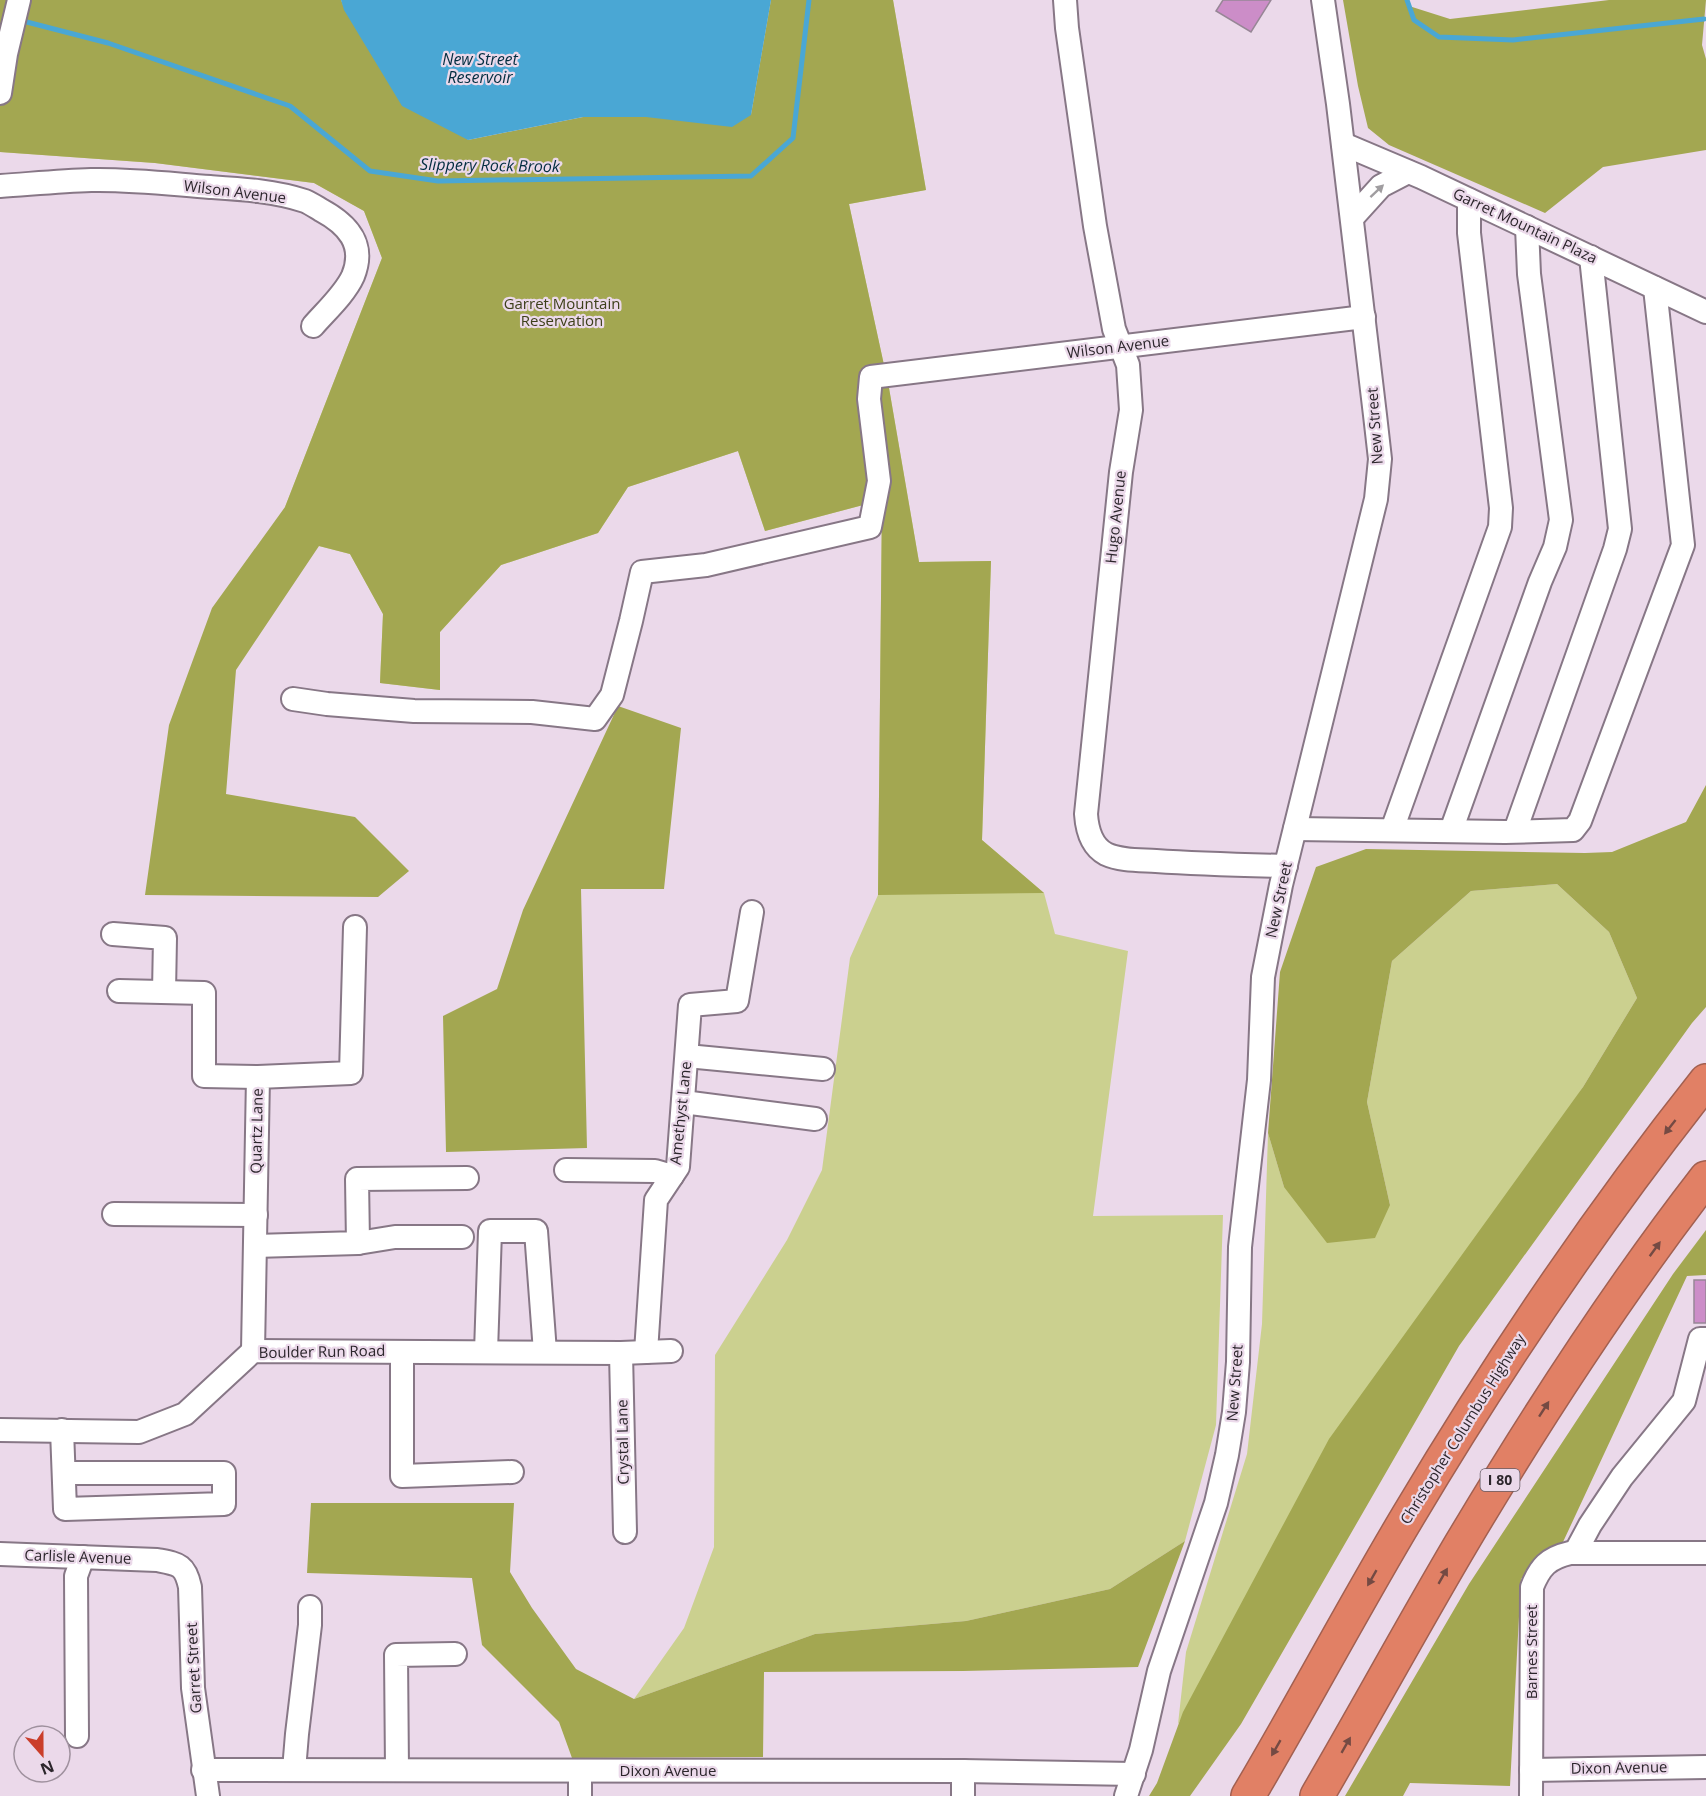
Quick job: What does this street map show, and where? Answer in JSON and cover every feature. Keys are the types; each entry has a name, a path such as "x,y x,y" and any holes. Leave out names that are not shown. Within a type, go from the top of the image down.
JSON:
{"highway":[{"name":"Christopher Columbus Highway","path":"1248,1796 1402,1526 1462,1426 1617,1198 1706,1081"},
{"name":"I 80","path":"1317,1796 1460,1545 1512,1460 1605,1318 1706,1178"}],"street":[{"path":"0,93 6,54 19,0"},
{"name":"Hugo Avenue","path":"1065,0 1095,226 1114,329 1128,365 1131,410 1120,472 1086,814 1087,826 1094,842 1106,854 1126,859 1196,864 1286,866"},
{"name":"New Street","path":"1126,1796 1141,1750 1159,1671 1216,1503 1227,1455 1234,1412 1238,1362 1240,1247 1259,1080 1263,977 1286,866 1376,498 1380,459 1343,144 1323,0"},
{"name":"Garret Mountain Plaza","path":"1343,144 1469,200 1706,312"},
{"path":"1352,218 1381,186 1408,172"},
{"name":"Wilson Avenue","path":"0,186 92,180 135,181 231,189 306,202 345,226 352,236 356,262 352,277 313,326"},
{"path":"1392,830 1500,526 1501,508 1469,233 1469,200"},
{"path":"1451,831 1540,582 1555,547 1561,520 1529,274 1527,227"},
{"path":"1515,831 1615,549 1620,529 1590,257"},
{"path":"1295,829 1573,830 1580,821 1683,545 1655,288"},
{"name":"Wilson Avenue","path":"293,699 414,711 532,712 595,719 612,694 632,621 642,572 706,565 870,527 879,482 869,399 871,377 1364,317"},
{"name":"Amethyst Lane","path":"646,1352 656,1200 678,1167 690,1005 737,1001 752,912"},
{"name":"Quartz Lane","path":"254,1351 258,1077 351,1073 355,927"},
{"path":"113,934 165,938 164,992"},
{"path":"119,991 204,993 204,1076 258,1077"},
{"path":"687,1056 823,1069"},
{"path":"683,1101 815,1119"},
{"path":"566,1170 655,1171 672,1176"},
{"path":"358,1243 357,1179 467,1178"},
{"path":"114,1214 256,1215"},
{"path":"486,1352 490,1231 536,1231 545,1352"},
{"path":"255,1246 358,1243 395,1237 462,1237"},
{"path":"1703,1339 1684,1401 1622,1478 1590,1525 1585,1554 1706,1554"},
{"name":"Boulder Run Road","path":"0,1430 139,1432 185,1413 254,1351 671,1352"},
{"path":"402,1352 402,1476 512,1472"},
{"name":"Crystal Lane","path":"621,1353 625,1532"},
{"path":"62,1430 65,1509 224,1504 224,1473 64,1473"},
{"name":"Carlisle Avenue","path":"0,1554 157,1560"},
{"name":"Barnes Street","path":"1531,1796 1532,1587 1546,1563 1557,1556 1585,1554"},
{"path":"77,1736 76,1576 83,1557"},
{"name":"Garret Street","path":"157,1560 183,1568 190,1587 193,1688 208,1796"},
{"path":"294,1770 310,1608"},
{"path":"397,1770 396,1655 455,1653"},
{"name":"Dixon Avenue","path":"1531,1770 1706,1767"},
{"name":"Dixon Avenue","path":"203,1770 963,1771 1134,1774"},
{"path":"963,1771 963,1796"},
{"path":"580,1772 580,1796"}],"green space":[{"path":"0,0 341,0 345,10 468,140 646,117 751,115 771,0 893,0 926,190 849,204 889,388 919,562 991,561 982,840 1044,893 1055,934 1128,951 1093,1216 1223,1215 1216,1425 1185,1541 1110,1589 966,1621 815,1634 634,1699 684,1628 714,1547 715,1355 787,1240 822,1170 850,958 878,895 882,500 765,531 738,451 628,487 598,533 501,565 440,632 440,690 380,683 383,614 350,554 319,546 285,507 382,258 364,211 314,183 155,163 0,152"},
{"name":"Garret Mountain Reservation","path":"0,0 341,0 345,10 468,140 583,117 751,115 771,0 893,0 926,190 849,204 889,388 919,562 991,561 982,840 1044,893 878,895 882,500 765,531 738,451 628,487 598,533 501,565 440,632 440,690 380,683 383,614 350,554 319,546 236,670 226,794 355,817 409,871 378,897 145,895 169,725 212,608 285,507 382,258 364,211 314,183 155,163 0,152"},
{"path":"1343,0 1407,0 1409,6 1450,19 1609,0 1706,0 1702,45 1706,59 1706,150 1603,167 1545,213 1389,145 1368,128"},
{"path":"618,706 681,728 664,889 581,889 587,1148 446,1152 443,1016 497,989 523,910"},
{"path":"1706,785 1706,1007 1692,1023 1459,1346 1241,1724 1190,1796 1149,1796 1157,1783 1183,1712 1329,1439 1583,1087 1637,998 1609,932 1557,884 1471,891 1392,961 1367,1102 1390,1205 1375,1238 1327,1243 1284,1187 1268,1133 1280,972 1316,867 1366,849 1612,852 1686,822"},
{"path":"1557,884 1609,932 1637,998 1583,1087 1178,1724 1186,1652 1247,1454 1262,1324 1268,1133 1284,1187 1390,1205 1367,1102 1392,961 1471,891"},
{"path":"1706,1230 1706,1275 1687,1276 1563,1542 1521,1579 1510,1786 1410,1783 1403,1796 1345,1796 1469,1584 1673,1274"},
{"path":"311,1503 514,1503 510,1572 532,1608 576,1669 634,1699 815,1634 966,1621 1110,1589 1185,1541 1138,1667 764,1672 763,1757 572,1758 559,1722 482,1645 472,1578 307,1573"}],"water":[{"name":"New Street Reservoir","path":"341,0 771,0 751,115 732,127 646,117 583,117 468,140 402,106 344,10"}],"building":[{"path":"1223,0 1271,0 1251,32 1216,11"},
{"path":"1694,1280 1706,1280 1706,1323 1694,1323"}],"waterway":[{"name":"Slippery Rock Brook","path":"19,20 108,43 290,106 370,171 438,181 751,176 793,138 809,0"},
{"name":"Slippery Rock Brook","path":"1407,0 1414,20 1439,37 1513,40 1704,19"}]}
